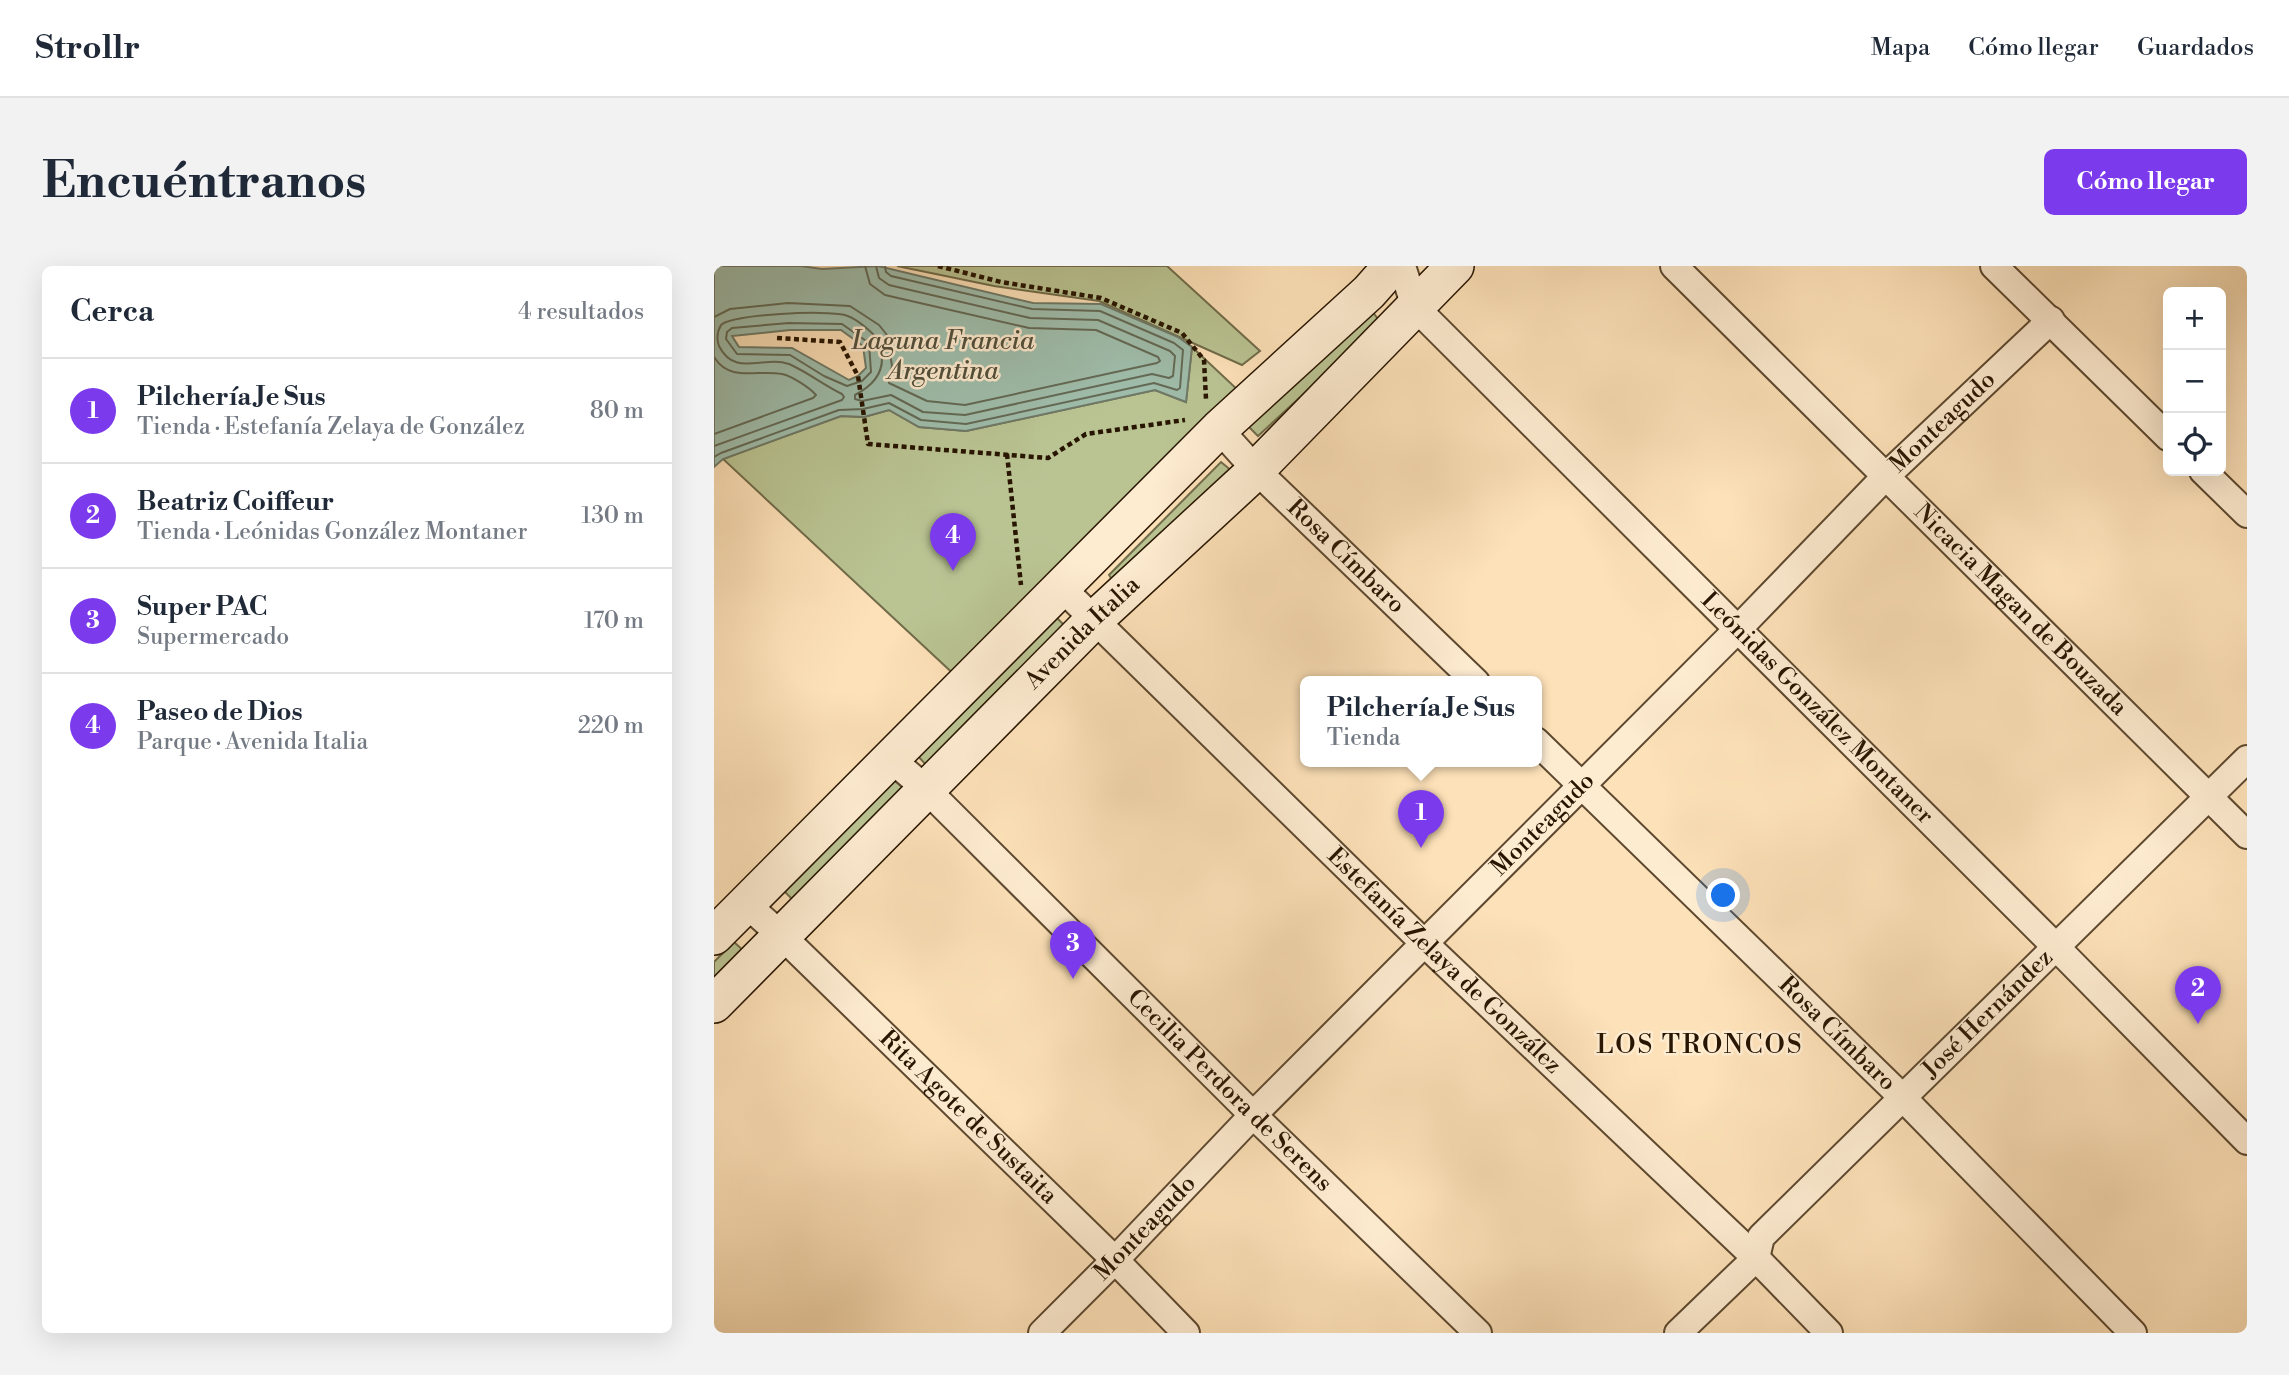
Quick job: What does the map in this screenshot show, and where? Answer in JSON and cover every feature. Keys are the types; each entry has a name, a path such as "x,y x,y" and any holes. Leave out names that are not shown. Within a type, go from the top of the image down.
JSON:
{"main road":[{"name":"Avenida Italia","path":"714,936 1062,588 1206,419 1369,292 1392,266"},
{"name":"Avenida Italia","path":"714,1004 1093,621 1256,470 1455,266"}],"street":[{"name":"Leónidas González Montaner","path":"1402,266 1415,307 2247,1141"},
{"name":"Nicacia Magan de Bouzada","path":"1674,266 2247,835"},
{"path":"1994,266 2163,431"},
{"name":"Monteagudo","path":"1042,1333 1253,1115 1738,629 1886,476 2051,320"},
{"name":"Rosa Címbaro","path":"1206,419 1470,676"},
{"path":"2208,476 2247,514"},
{"name":"Estefanía Zelaya de González","path":"1062,588 1424,943 1756,1258 1829,1333"},
{"name":"Rosa Címbaro","path":"1542,747 1902,1097 2133,1333"},
{"name":"Cecilia Perdora de Serens","path":"891,759 926,789 1253,1115 1478,1333"},
{"name":"José Hernández","path":"1678,1333 1756,1258 1761,1237 2247,759"},
{"name":"Rita Agote de Sustaita","path":"746,904 1115,1260 1186,1333"}],"path":[{"path":"777,338 840,342 858,376 868,444 1048,458 1086,434 1177,420 1206,419 1204,360 1182,333 1101,298 1001,282 938,266"},
{"path":"1007,454 1022,590"}],"green space":[{"path":"897,266 1167,266 1260,351 1242,365 1099,301 994,286"},
{"path":"1372,311 1381,323 1258,436 1248,426"},
{"path":"1192,347 1240,392 959,679 723,459 841,416 864,417 889,410 919,427 966,431 1155,390 1186,402"},
{"path":"1221,462 1233,472 1116,586 1109,575"},
{"path":"1055,616 1068,629 927,766 917,755"},
{"path":"893,778 906,790 797,904 784,891"},
{"path":"734,942 745,952 714,985 714,962"}],"water":[{"name":"Laguna Francia Argentina","path":"714,266 801,266 822,269 878,266 1033,303 1101,304 1178,337 1192,347 1186,402 1155,390 966,431 919,427 889,410 864,417 841,416 723,459 714,467","holes":["790,330 841,330 863,346 866,368 849,380 792,348 739,347 732,336"]}],"place":[{"name":"Paseo de Dios","path":"953,571"},
{"name":"Pilchería Je Sus","path":"1421,848"},
{"name":"Super PAC","path":"1073,979"},
{"name":"Beatriz Coiffeur","path":"2198,1024"}],"district":[{"name":"LOS TRONCOS","path":"1700,1045"}]}
